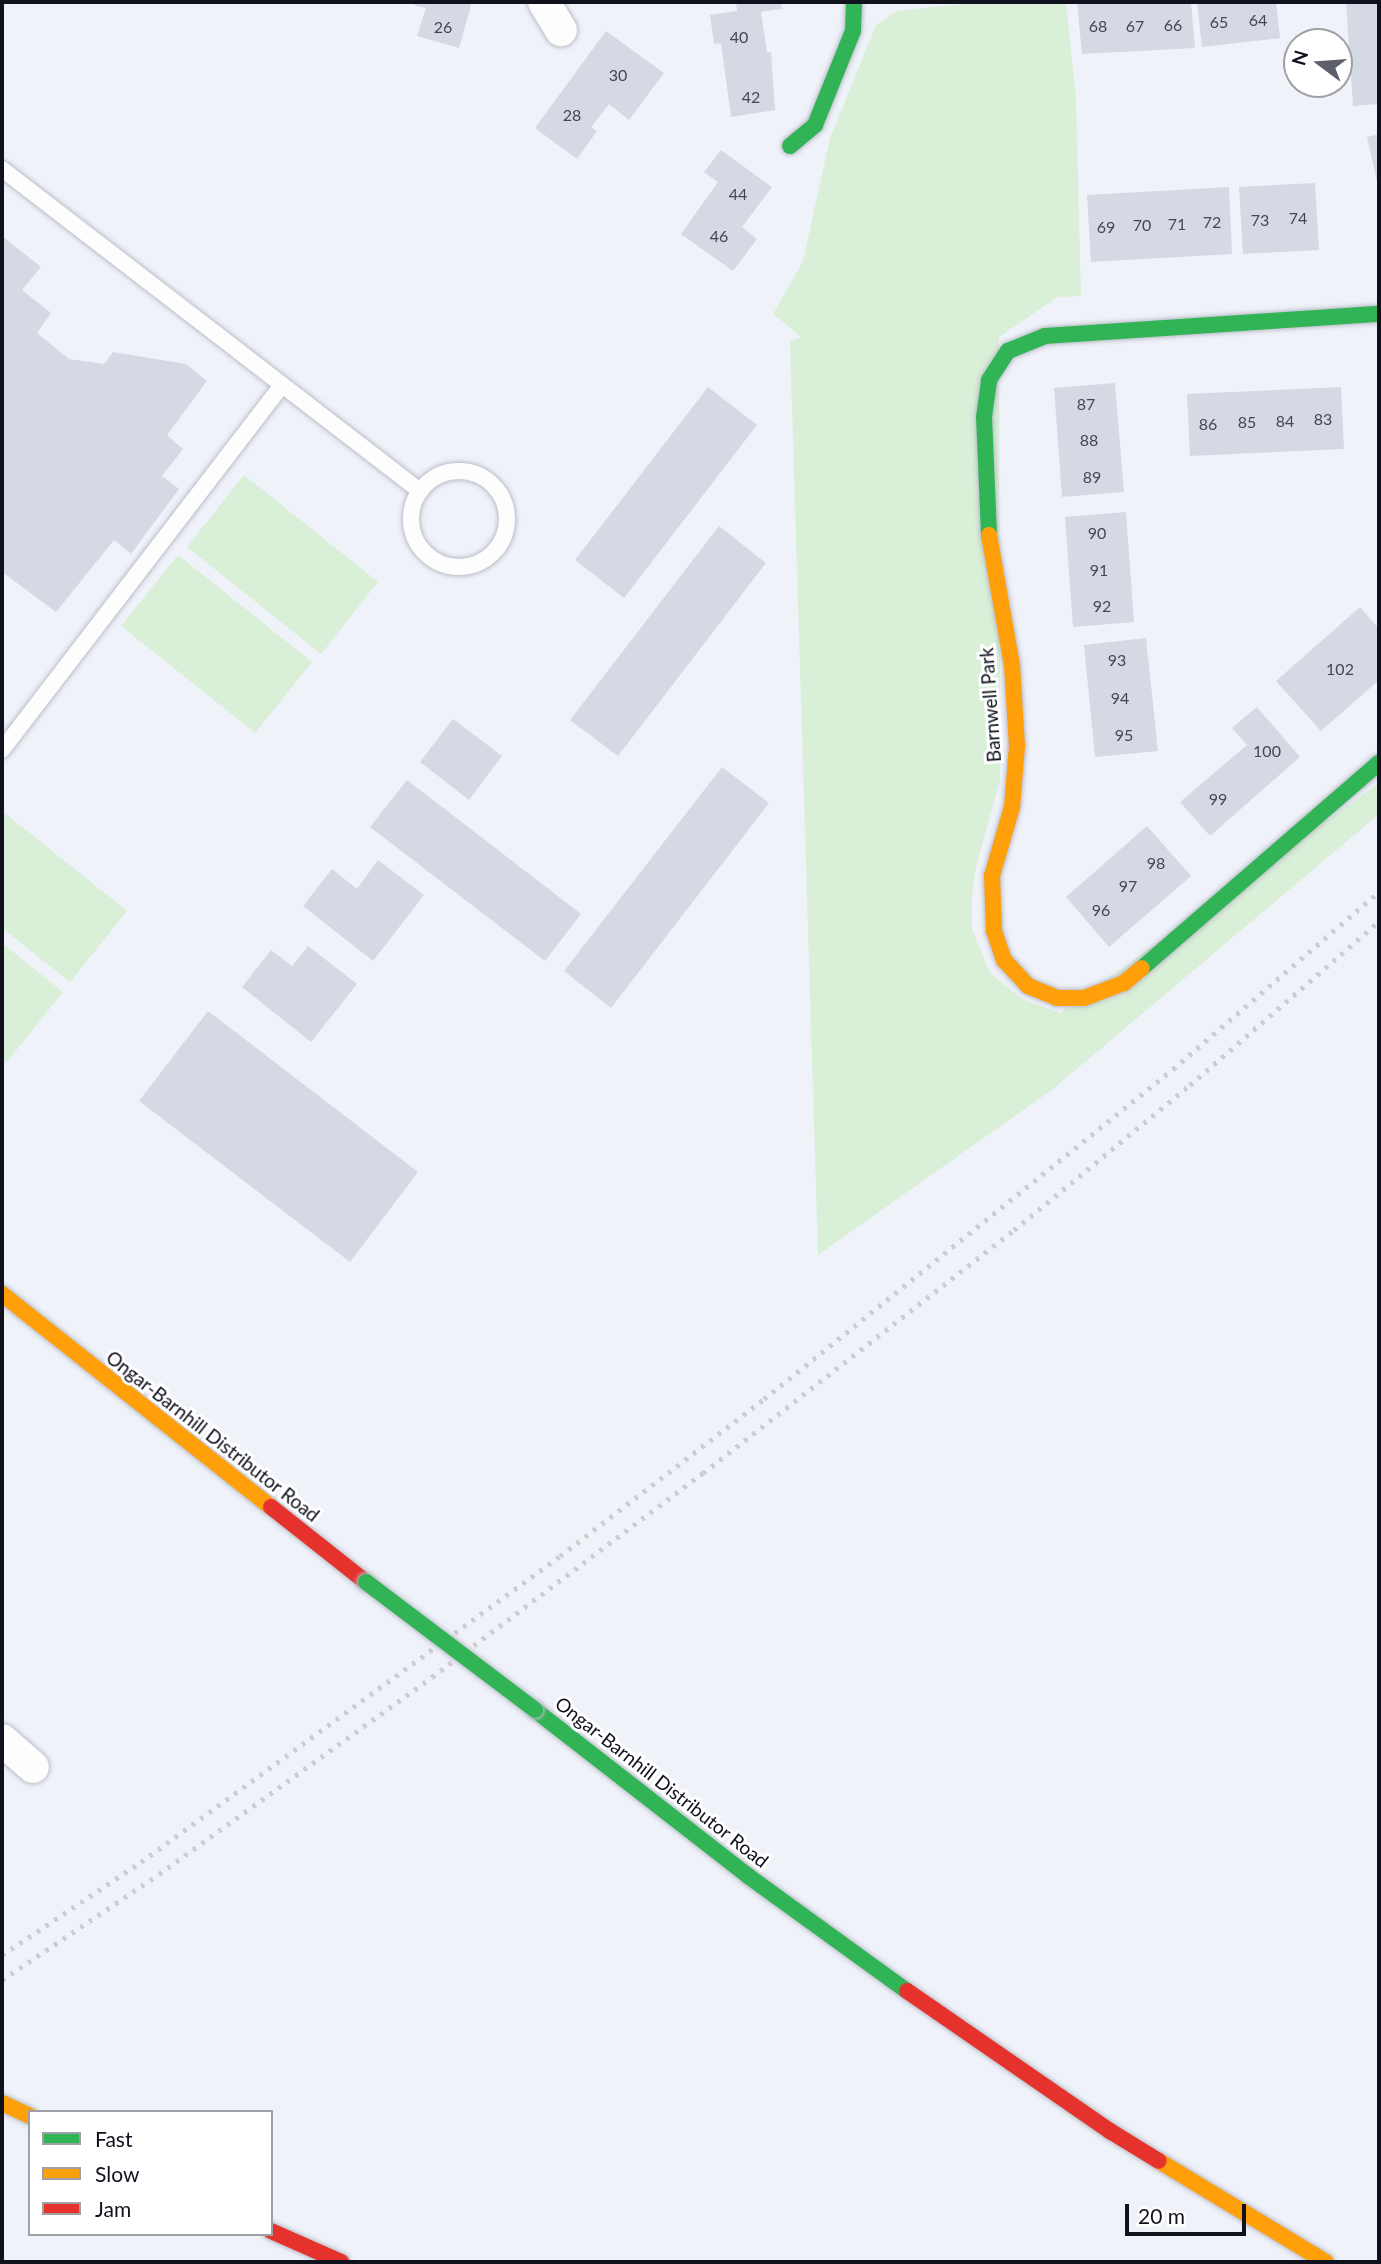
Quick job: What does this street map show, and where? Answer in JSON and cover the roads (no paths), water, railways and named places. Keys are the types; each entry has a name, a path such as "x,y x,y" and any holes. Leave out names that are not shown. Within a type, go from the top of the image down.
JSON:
{"street":[{"path":"544,2 561,30"},
{"path":"790,146 815,125 853,31 854,2"},
{"name":"Barnwell Park","path":"1379,314 1045,336 1008,351 989,380 985,417 986,502 993,569 1012,665 1017,746 1012,807 992,876 995,931 1004,960 1028,986 1057,998 1084,998 1124,983 1379,762"},
{"name":"Ongar-Barnhill Distributor Road","path":"2,1294 366,1582 748,1876 956,2027 1110,2130 1326,2262"},
{"path":"2,1740 33,1767"},
{"path":"2,2103 28,2115"},
{"path":"273,2232 341,2262"}],"lane":[{"path":"2,169 420,491"},
{"path":"2,750 282,385"},
{"path":"454,471 474,473 491,484 502,497 507,514 506,531 499,547 487,559 469,567 450,567 432,560 419,546 411,528 412,509 420,491 435,477 454,471"}],"railway":[{"path":"2,1955 141,1862 560,1556 764,1399 1173,1069 1379,892"},
{"path":"2,1980 159,1874 432,1677 703,1473 1014,1230 1190,1085 1379,921"}]}
